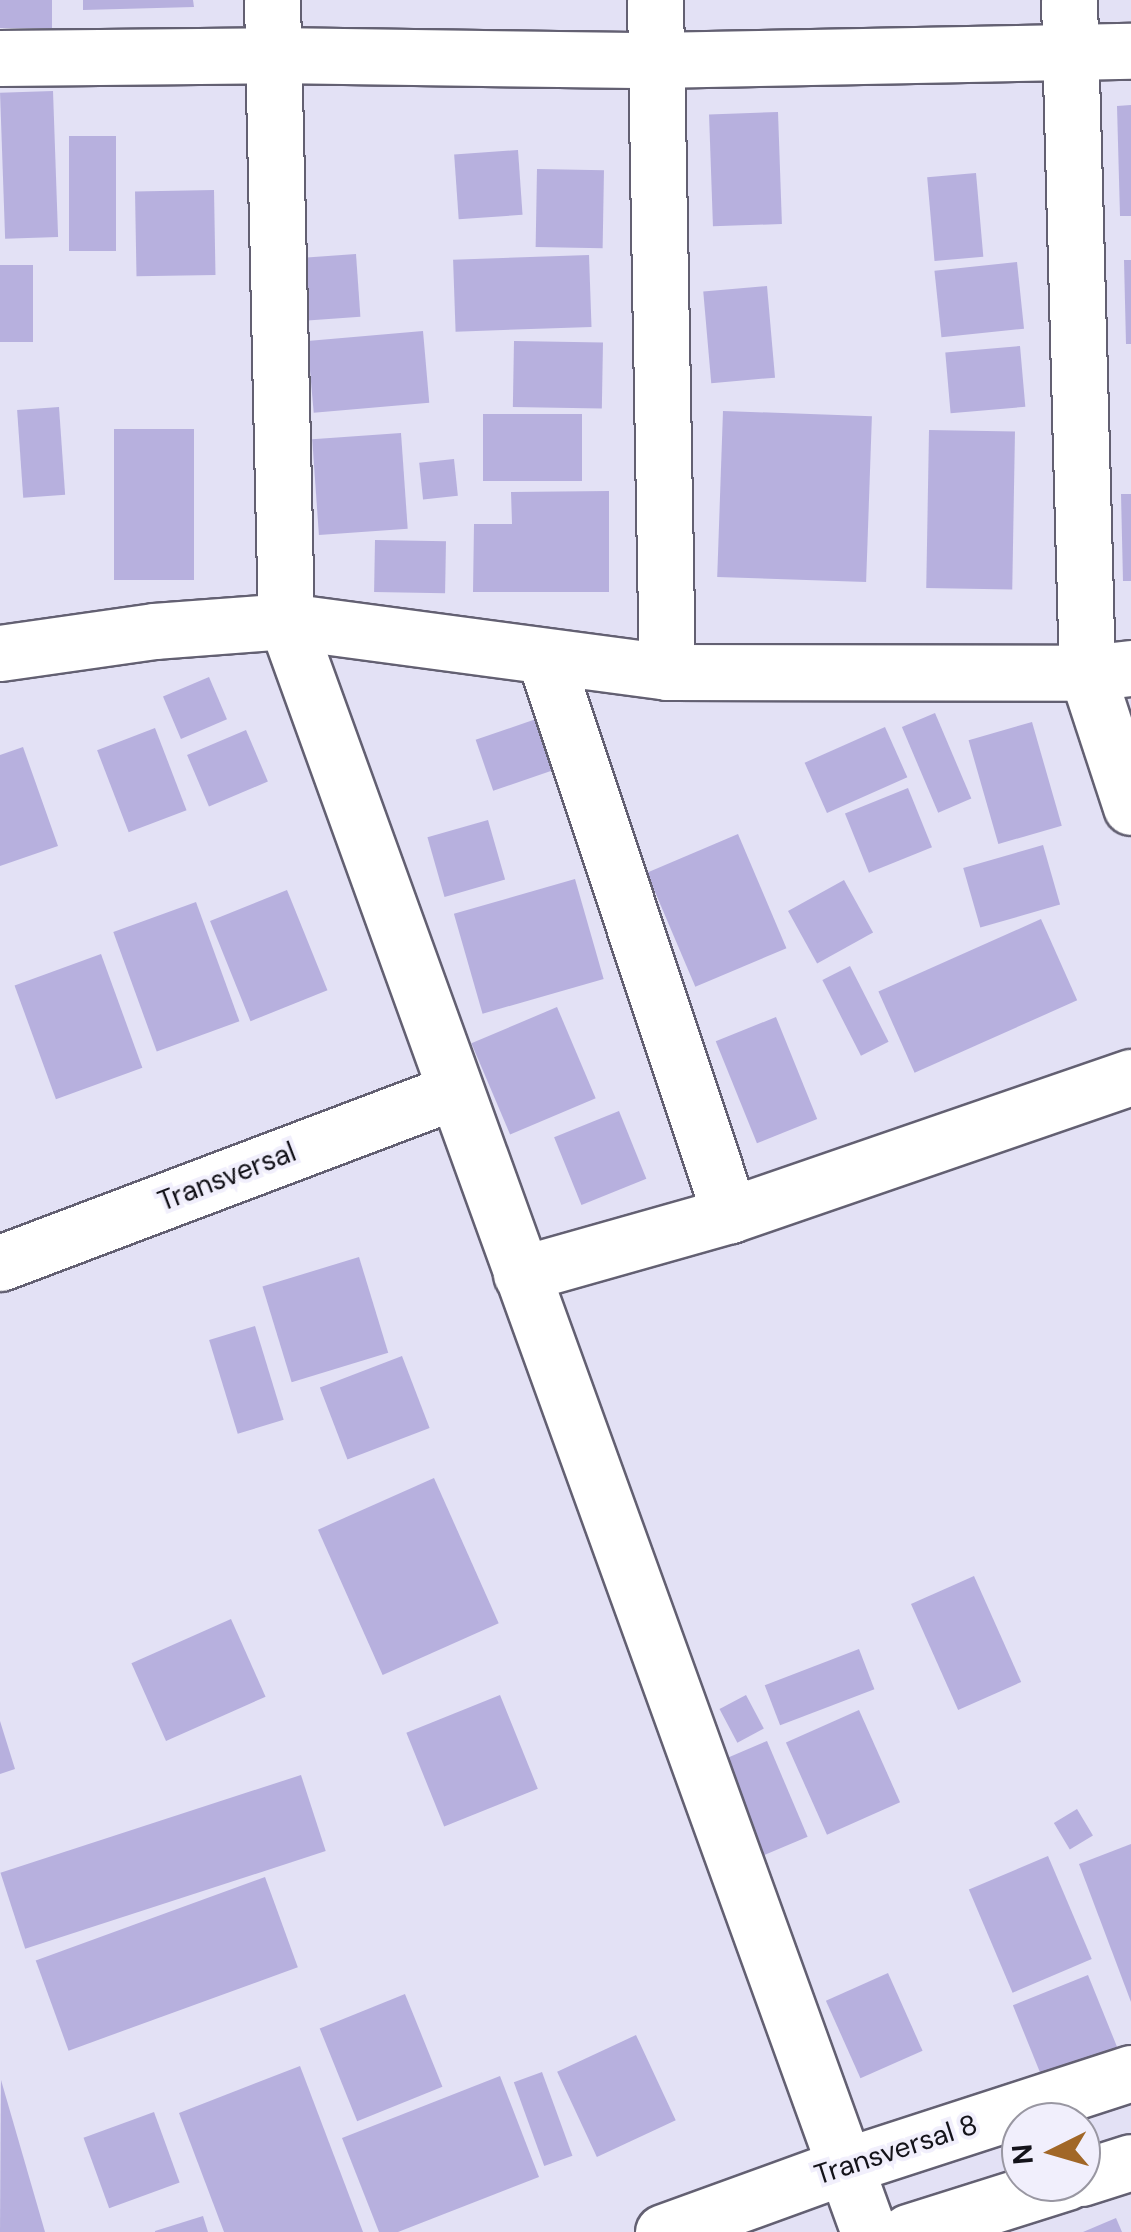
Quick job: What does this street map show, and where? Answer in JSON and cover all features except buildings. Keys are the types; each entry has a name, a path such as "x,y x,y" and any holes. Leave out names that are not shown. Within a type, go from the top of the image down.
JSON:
{"street":[{"path":"272,0 286,621 869,2232"},
{"path":"655,0 667,672"},
{"path":"0,58 273,55 654,60 1069,26 1131,51"},
{"path":"1069,26 1109,670 1131,807"},
{"path":"0,653 154,631 286,621 667,672 1109,670"},
{"path":"545,658 730,1215"},
{"path":"521,1274 730,1215 1131,1077"},
{"name":"Transversal","path":"0,1263 454,1091"},
{"name":"Transversal 8","path":"663,2232 845,2166 1131,2074"},
{"path":"1101,2172 1131,2162"},
{"path":"908,2232 1003,2202"}]}
